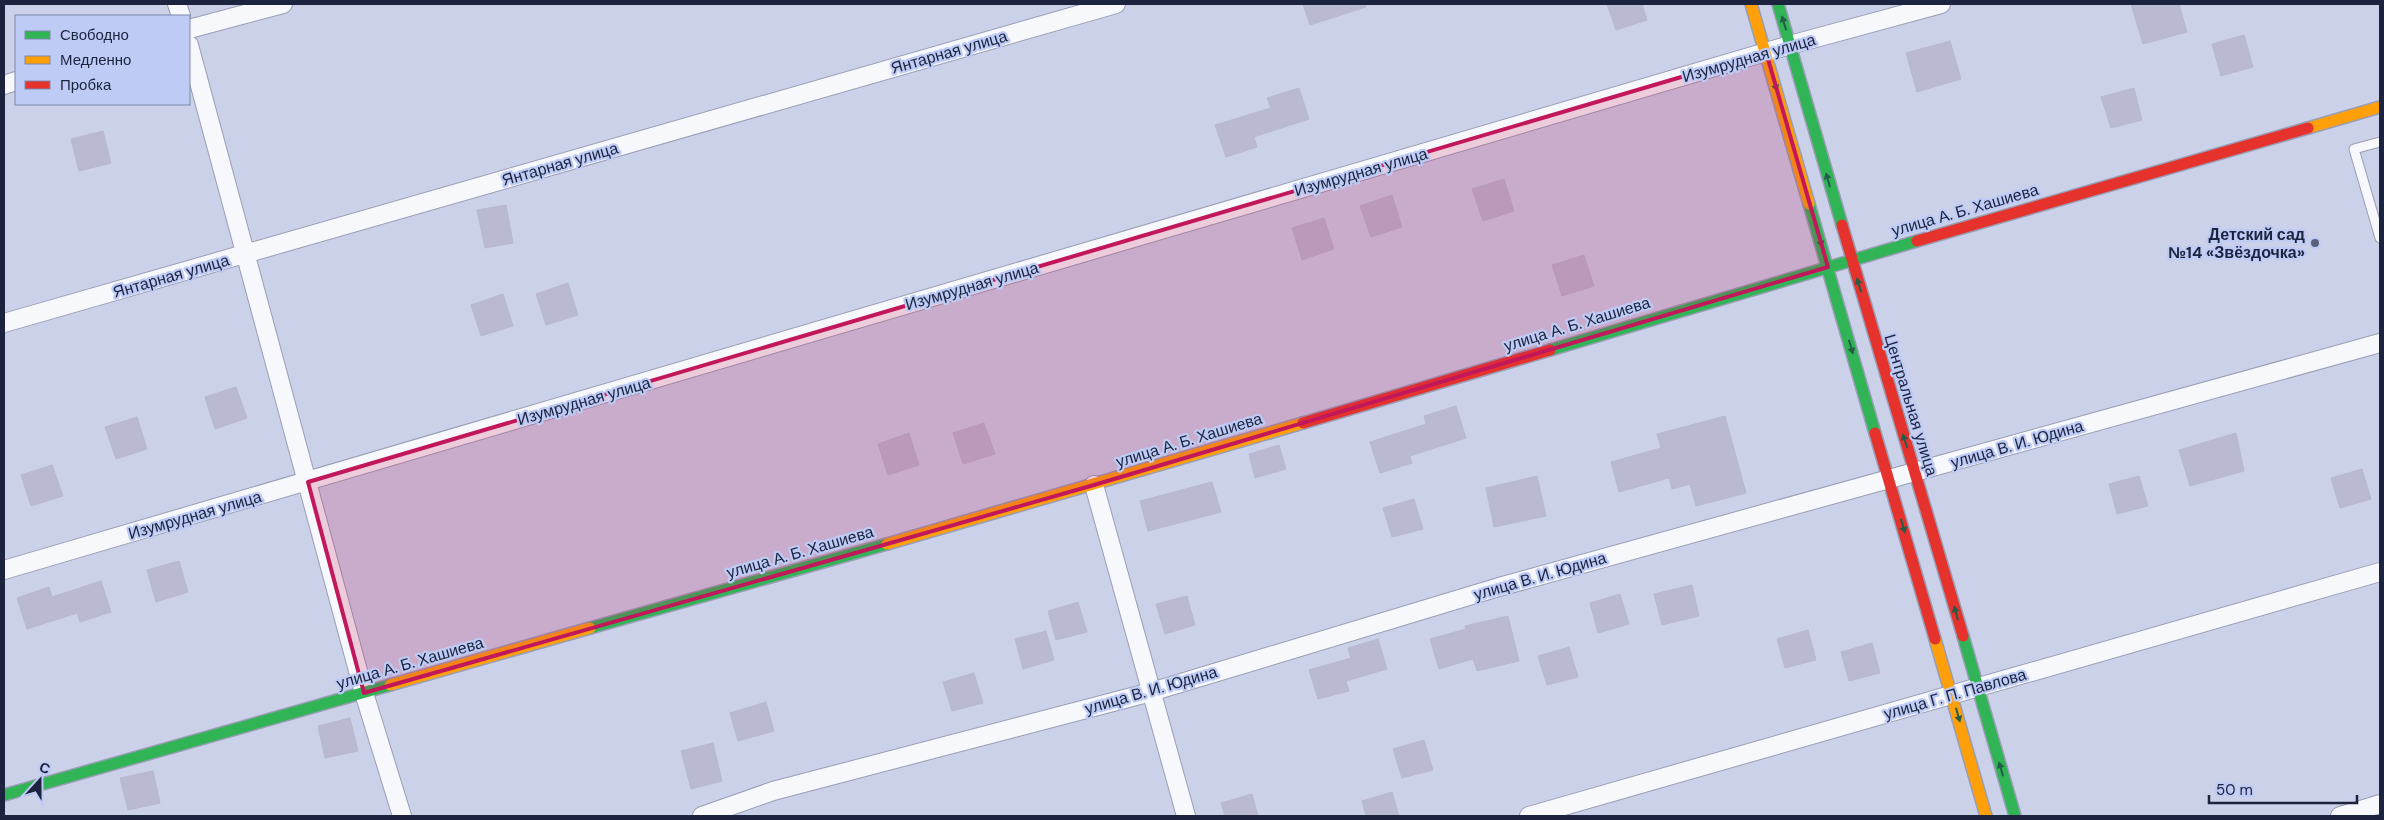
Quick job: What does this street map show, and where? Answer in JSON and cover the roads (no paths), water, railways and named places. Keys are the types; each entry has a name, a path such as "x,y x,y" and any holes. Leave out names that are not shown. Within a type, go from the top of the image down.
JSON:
{"street":[{"path":"190,29 284,4"},
{"name":"Янтарная улица","path":"4,323 1116,4"},
{"path":"1751,4 1986,816"},
{"name":"Центральная улица","path":"1778,4 1851,260 2015,816"},
{"name":"Изумрудная улица","path":"4,570 1766,52 1941,4"},
{"path":"190,49 364,693 402,816"},
{"name":"улица А. Б. Хашиева","path":"4,796 1094,485 1851,260 2380,108"},
{"name":"улица В. И. Юдина","path":"702,816 773,791 1151,692 1499,588 2380,343"},
{"path":"1094,485 1186,816"},
{"name":"улица Г. П. Павлова","path":"1529,816 2380,572"},
{"path":"2340,816 2380,804"}],"lane":[{"path":"2380,142 2354,149 2380,238"}],"place":[{"name":"Детский сад №14 «Звёздочка»","path":"2315,243"}]}
